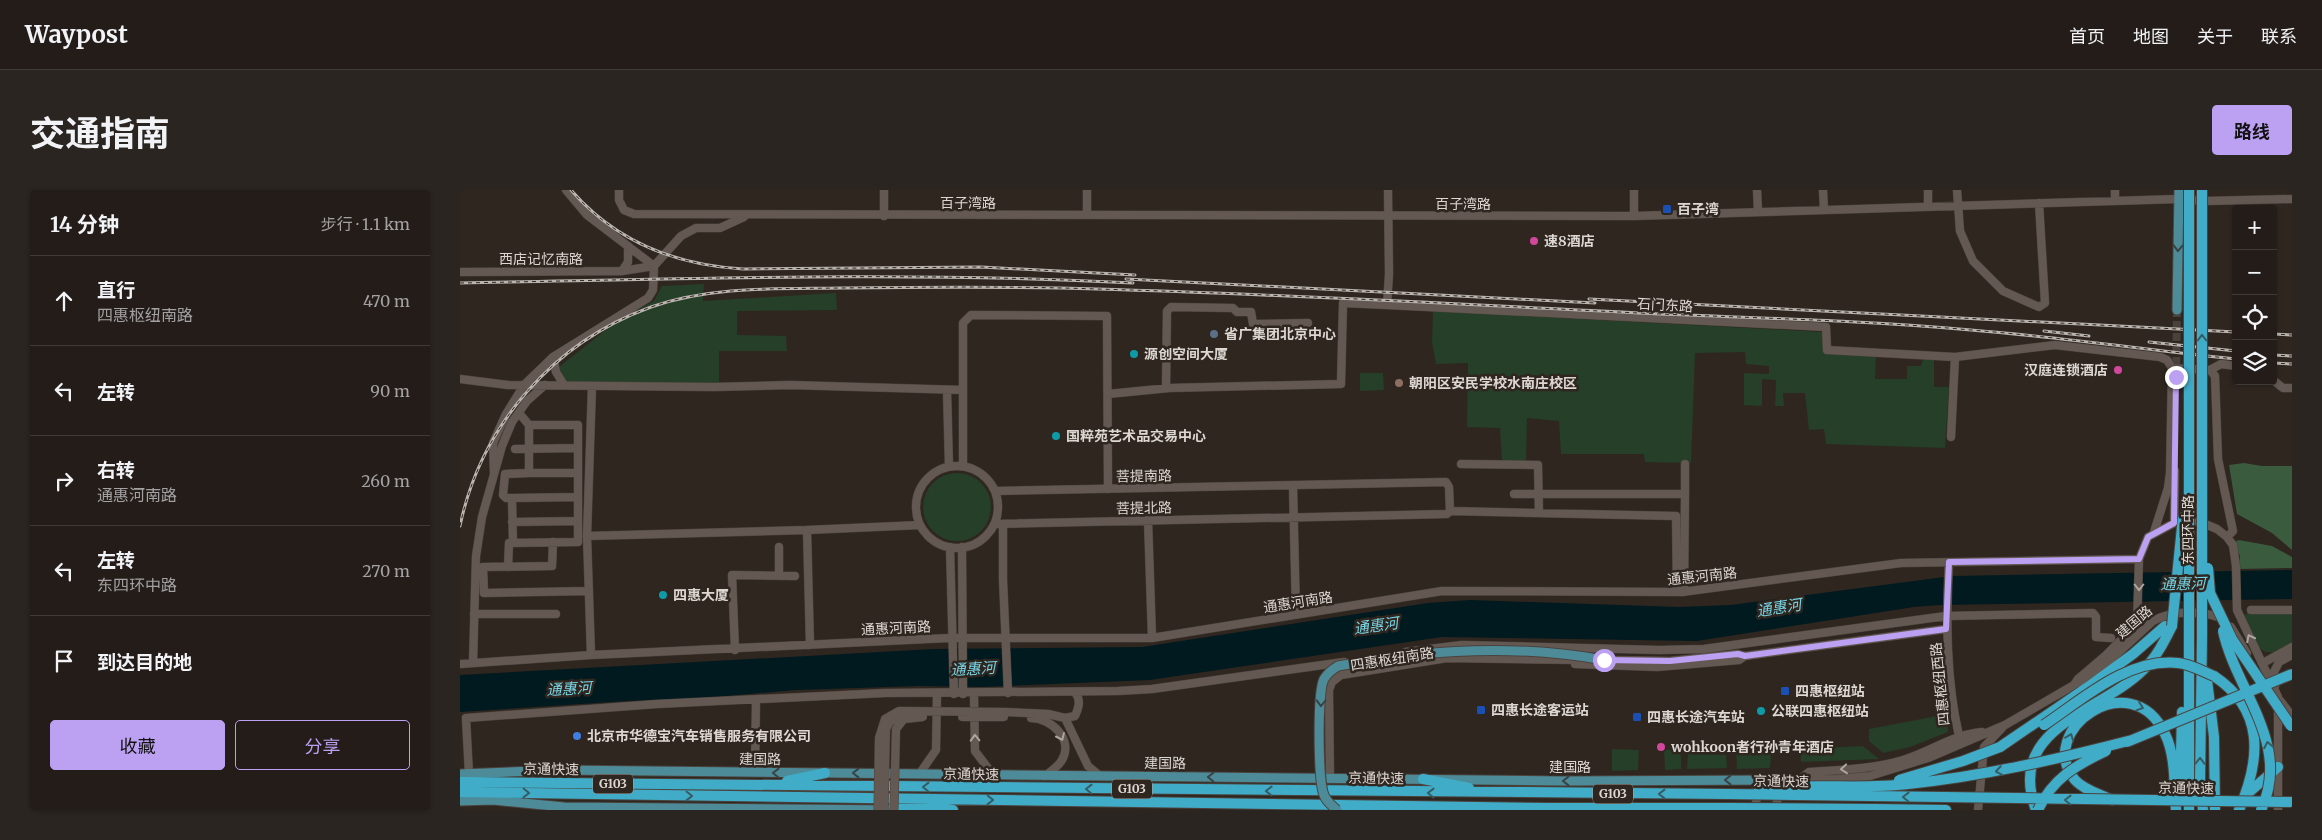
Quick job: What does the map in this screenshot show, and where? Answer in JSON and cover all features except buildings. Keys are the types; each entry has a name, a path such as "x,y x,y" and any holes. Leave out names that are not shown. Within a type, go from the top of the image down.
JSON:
{"highway":[{"name":"东四环中路","path":"2184,194 2188,474 2189,810"},
{"name":"东四环中路","path":"2202,194 2203,654 2200,783 2203,810"},
{"path":"2037,810 2030,784 2033,761 2046,738 2060,724 2093,707 2142,671 2158,652 2175,600 2188,474"},
{"path":"2202,475 2210,593 2232,639 2292,723"},
{"path":"2218,610 2225,640 2263,725 2267,742 2270,760 2269,783 2262,810"},
{"path":"2000,747 2072,690 2088,687 2168,626"},
{"path":"2178,810 2184,677 2189,639"},
{"path":"2203,654 2209,681 2214,736 2215,810"},
{"path":"1865,786 1924,774 2000,747 2044,725 2117,677 2138,667 2159,663 2179,663 2214,676 2232,689 2242,702 2254,731 2256,746 2246,794 2239,810"},
{"path":"2037,810 2052,786 2062,775 2084,761 2292,674"},
{"path":"2093,707 2120,703 2136,705 2150,711 2165,733 2170,749 2178,810"},
{"path":"2081,714 2070,735 2066,756 2071,774 2085,788 2115,801"},
{"path":"1728,794 1784,786 1906,785 1998,772 2132,740"},
{"path":"2246,794 2278,767"},
{"path":"767,785 825,773"},
{"path":"1423,779 1498,793"},
{"name":"京通快速","path":"460,782 1728,794 2115,801 2292,801"},
{"name":"京通快速","path":"460,792 1337,807 1946,810"},
{"path":"818,798 953,810"},
{"path":"2280,810 2292,801"},
{"path":"1308,810 1337,807"}],"main road":[{"path":"2184,194 2197,309 2202,194"},
{"path":"2177,310 2184,194"},
{"name":"东四环中路","path":"2198,522 2201,374"},
{"path":"1337,807 1324,797 1321,784 1320,727 1321,690 1324,680 1330,671 1338,666 1421,653 1468,650 1551,652 1604,660"},
{"name":"建国路","path":"465,774 559,770 1330,779 1777,780"},
{"path":"460,801 493,800 564,807 893,810"}],"street":[{"path":"566,190 587,215 654,266"},
{"name":"百子湾路","path":"619,190 619,200 624,210 634,214 884,216 1087,214 1388,217 1634,216 2115,201 2184,194 2292,199"},
{"path":"884,190 884,216"},
{"path":"1087,190 1087,214"},
{"path":"1108,394 1166,388 1341,384 1342,304 1387,305 1389,274 1388,190"},
{"path":"1634,190 1634,216"},
{"path":"1757,190 1758,212"},
{"path":"1823,190 1824,210"},
{"path":"1928,190 1928,207"},
{"path":"1957,190 1960,231 1973,261 2003,291 2039,307 2045,303 2039,203"},
{"path":"2115,201 2116,190"},
{"path":"494,473 493,443 506,414 524,385 553,358 648,298 653,290 654,266 681,236 696,228 720,228 748,215"},
{"path":"622,271 628,262 628,246"},
{"name":"西店记忆南路","path":"460,272 622,271 654,266"},
{"name":"石门东路","path":"1387,305 1826,327 1827,350 1955,357"},
{"path":"1166,388 1167,311 1171,307 1233,308 1237,312 1251,312 1253,324 1308,323"},
{"path":"963,466 963,323 971,315 1107,316 1108,489"},
{"path":"1951,437 1955,357 2055,345 2160,357 2167,360 2172,368 2168,488 2154,532 2148,537 2139,562 2139,609 2137,624 2078,679 2072,690"},
{"path":"553,358 556,372 564,385"},
{"path":"2201,374 2221,364 2232,365"},
{"path":"2172,368 2215,376 2218,459 2233,531 2227,536 2233,545 2236,566 2237,610 2278,697"},
{"name":"东四环中路","path":"2201,374 2198,522 2227,536"},
{"name":"东四环中路","path":"2154,532 2174,523 2176,377"},
{"path":"460,379 488,384 524,385 790,385 963,390"},
{"path":"2277,383 2283,388 2292,388"},
{"path":"473,662 476,556 482,517 502,446 527,401 545,385"},
{"path":"591,655 587,536 592,386"},
{"path":"947,390 949,467"},
{"path":"519,413 530,425 529,473"},
{"path":"508,567 509,543 578,542 578,425 530,425"},
{"path":"515,449 578,448"},
{"path":"1461,464 1538,465 1539,513"},
{"path":"1681,592 1686,494 1685,464"},
{"path":"999,524 980,541 962,547 950,547 932,539 920,525 916,514 919,492 932,475 949,467 963,466 976,471 988,479 995,491 998,502 1008,693"},
{"path":"578,473 505,474 503,495 506,498 578,497"},
{"name":"菩提南路","path":"995,491 1446,482 1449,487 1450,511"},
{"path":"1293,486 1296,614"},
{"path":"1514,494 1686,494"},
{"path":"512,498 513,543"},
{"name":"菩提北路","path":"999,524 1447,514 1450,511 1676,516 1681,592"},
{"path":"1148,520 1152,638"},
{"path":"512,522 578,521"},
{"path":"2174,523 2198,522"},
{"path":"587,536 920,525"},
{"path":"807,530 810,646"},
{"path":"553,542 552,566 483,567 484,593 588,592"},
{"path":"779,547 779,575"},
{"path":"950,547 954,694"},
{"path":"962,547 963,694"},
{"name":"四惠枢纽西路","path":"1949,562 1946,629 1953,706 1959,736"},
{"name":"通惠河南路","path":"460,664 591,655 735,650 952,638 1152,638 1442,591 1681,592 1900,563 2139,562"},
{"path":"735,650 732,575 795,576"},
{"path":"2251,610 2292,610"},
{"path":"465,774 466,718 657,704 885,693 974,694 1152,689 1299,669 1425,648 1462,645 1660,650 1704,649 1946,616 2093,613 2096,617 2096,637 2111,638"},
{"name":"建国路","path":"1777,780 1870,776 1928,758 2005,725 2072,690 2095,674 2158,618 2164,615 2210,613 2223,618 2278,697 2292,723"},
{"path":"474,614 556,614"},
{"name":"四惠枢纽南路","path":"1335,679 1341,675 1410,662 1447,658 1670,661 1738,654 1745,656 1946,629"},
{"path":"2263,663 2292,647"},
{"path":"2280,810 2278,697 2274,672 2279,662 2292,655"},
{"name":"四惠枢纽南路","path":"1335,679 1451,662 1657,667 1739,660 1745,656"},
{"path":"1330,779 1329,690 1335,679"},
{"path":"888,810 889,739 893,727 904,719 916,716 1048,714 1065,718 1075,716 1079,706 1079,697 1075,692"},
{"path":"920,773 936,750 937,694"},
{"path":"974,694 975,751 994,776"},
{"path":"756,700 756,772"},
{"path":"878,810 880,728 885,719 899,711 1004,715 1048,721 1056,727 1065,746 1063,759 1045,776"},
{"path":"884,810 886,729 889,723 900,715 910,712"},
{"path":"1065,718 1088,766 1100,776"},
{"path":"893,810 895,735 904,719"},
{"path":"1978,810 1984,746 2005,725"},
{"path":"1800,779 1808,772 1876,767 1901,761 1959,736 1989,731"},
{"path":"1756,780 1756,810"},
{"path":"1777,780 1777,810"},
{"path":"1788,780 1788,810"}],"green space":[{"path":"704,284 703,301 836,293 837,310 737,311 737,335 786,336 787,351 719,351 719,383 565,383 559,367 617,321 654,301 662,286"},
{"path":"1433,311 1823,332 1825,352 1876,356 1875,379 1907,379 1907,366 1921,366 1923,359 1934,360 1934,387 1949,387 1945,448 1826,444 1824,429 1809,430 1805,393 1783,393 1784,406 1775,406 1776,380 1762,379 1762,406 1744,405 1744,373 1769,374 1769,366 1746,364 1745,352 1695,353 1691,463 1645,462 1644,454 1561,454 1559,421 1527,418 1526,461 1502,461 1500,428 1467,427 1468,363 1436,364 1432,342"},
{"path":"1360,373 1383,373 1384,390 1360,391"},
{"path":"2244,463 2262,466 2292,466 2292,550 2272,533 2237,514 2229,465"},
{"path":"957,473 970,476 981,483 988,494 991,507 988,520 981,531 970,538 957,541 944,538 933,531 926,520 923,507 926,494 933,483 944,476"},
{"path":"2239,540 2272,546 2292,557 2292,568 2239,569 2240,556 2234,542"},
{"path":"2247,613 2292,613 2292,645 2280,650 2265,652 2256,642 2244,616"},
{"path":"1946,699 1948,732 1910,747 1883,753 1869,741 1869,729 1937,716"},
{"path":"1863,746 1879,759 1801,762 1800,749"},
{"path":"1767,748 1771,755 1770,768 1737,769 1736,749"},
{"path":"1612,749 1639,750 1638,770 1612,771"},
{"path":"1683,749 1681,769 1665,770 1664,750"},
{"path":"1688,754 1726,755 1727,768 1687,769"}],"water":[{"name":"通惠河","path":"2292,570 2292,599 1940,605 1914,607 1697,641 1442,637 1150,680 983,687 918,686 796,690 703,698 460,712 460,675 934,649 1142,647 1428,603 1470,600 1679,607 1731,605 1952,576"}],"tunnel":[{"path":"2176,377 2177,310"}],"railway":[{"path":"571,190 607,224 628,237 649,248 671,256 718,267 743,269 981,267 1135,275"},
{"path":"460,283 881,277 965,277 1133,283"},
{"path":"1126,279 1595,303"},
{"path":"460,526 470,489 485,454 504,422 527,392 553,365 583,342 616,322 651,307 674,300 721,292 792,288 1001,287 1300,296 1888,324 2037,336 2232,359"},
{"path":"1589,299 2232,332"},
{"path":"2044,331 2089,336"},
{"path":"2277,334 2292,335"},
{"path":"2149,342 2232,351"},
{"path":"2277,355 2292,356"},
{"path":"2277,363 2292,364"}],"place":[{"name":"百子湾","path":"1667,209"},
{"name":"速8酒店","path":"1534,241"},
{"name":"省广集团北京中心","path":"1214,334"},
{"name":"源创空间大厦","path":"1134,354"},
{"name":"汉庭连锁酒店","path":"2118,370"},
{"name":"朝阳区安民学校水南庄校区","path":"1399,383"},
{"name":"国粹苑艺术品交易中心","path":"1056,436"},
{"name":"四惠大厦","path":"663,595"},
{"name":"四惠枢纽站","path":"1785,691"},
{"name":"四惠长途客运站","path":"1481,710"},
{"name":"公联四惠枢纽站","path":"1761,711"},
{"name":"四惠长途汽车站","path":"1637,717"},
{"name":"北京市华德宝汽车销售服务有限公司","path":"577,736"},
{"name":"wohkoon者行孙青年酒店","path":"1661,747"}],"route":[{"path":"1604,660 1670,661 1738,654 1745,656 1946,629 1949,562 2139,559 2143,545 2148,537 2154,532 2174,523 2176,377"}]}
